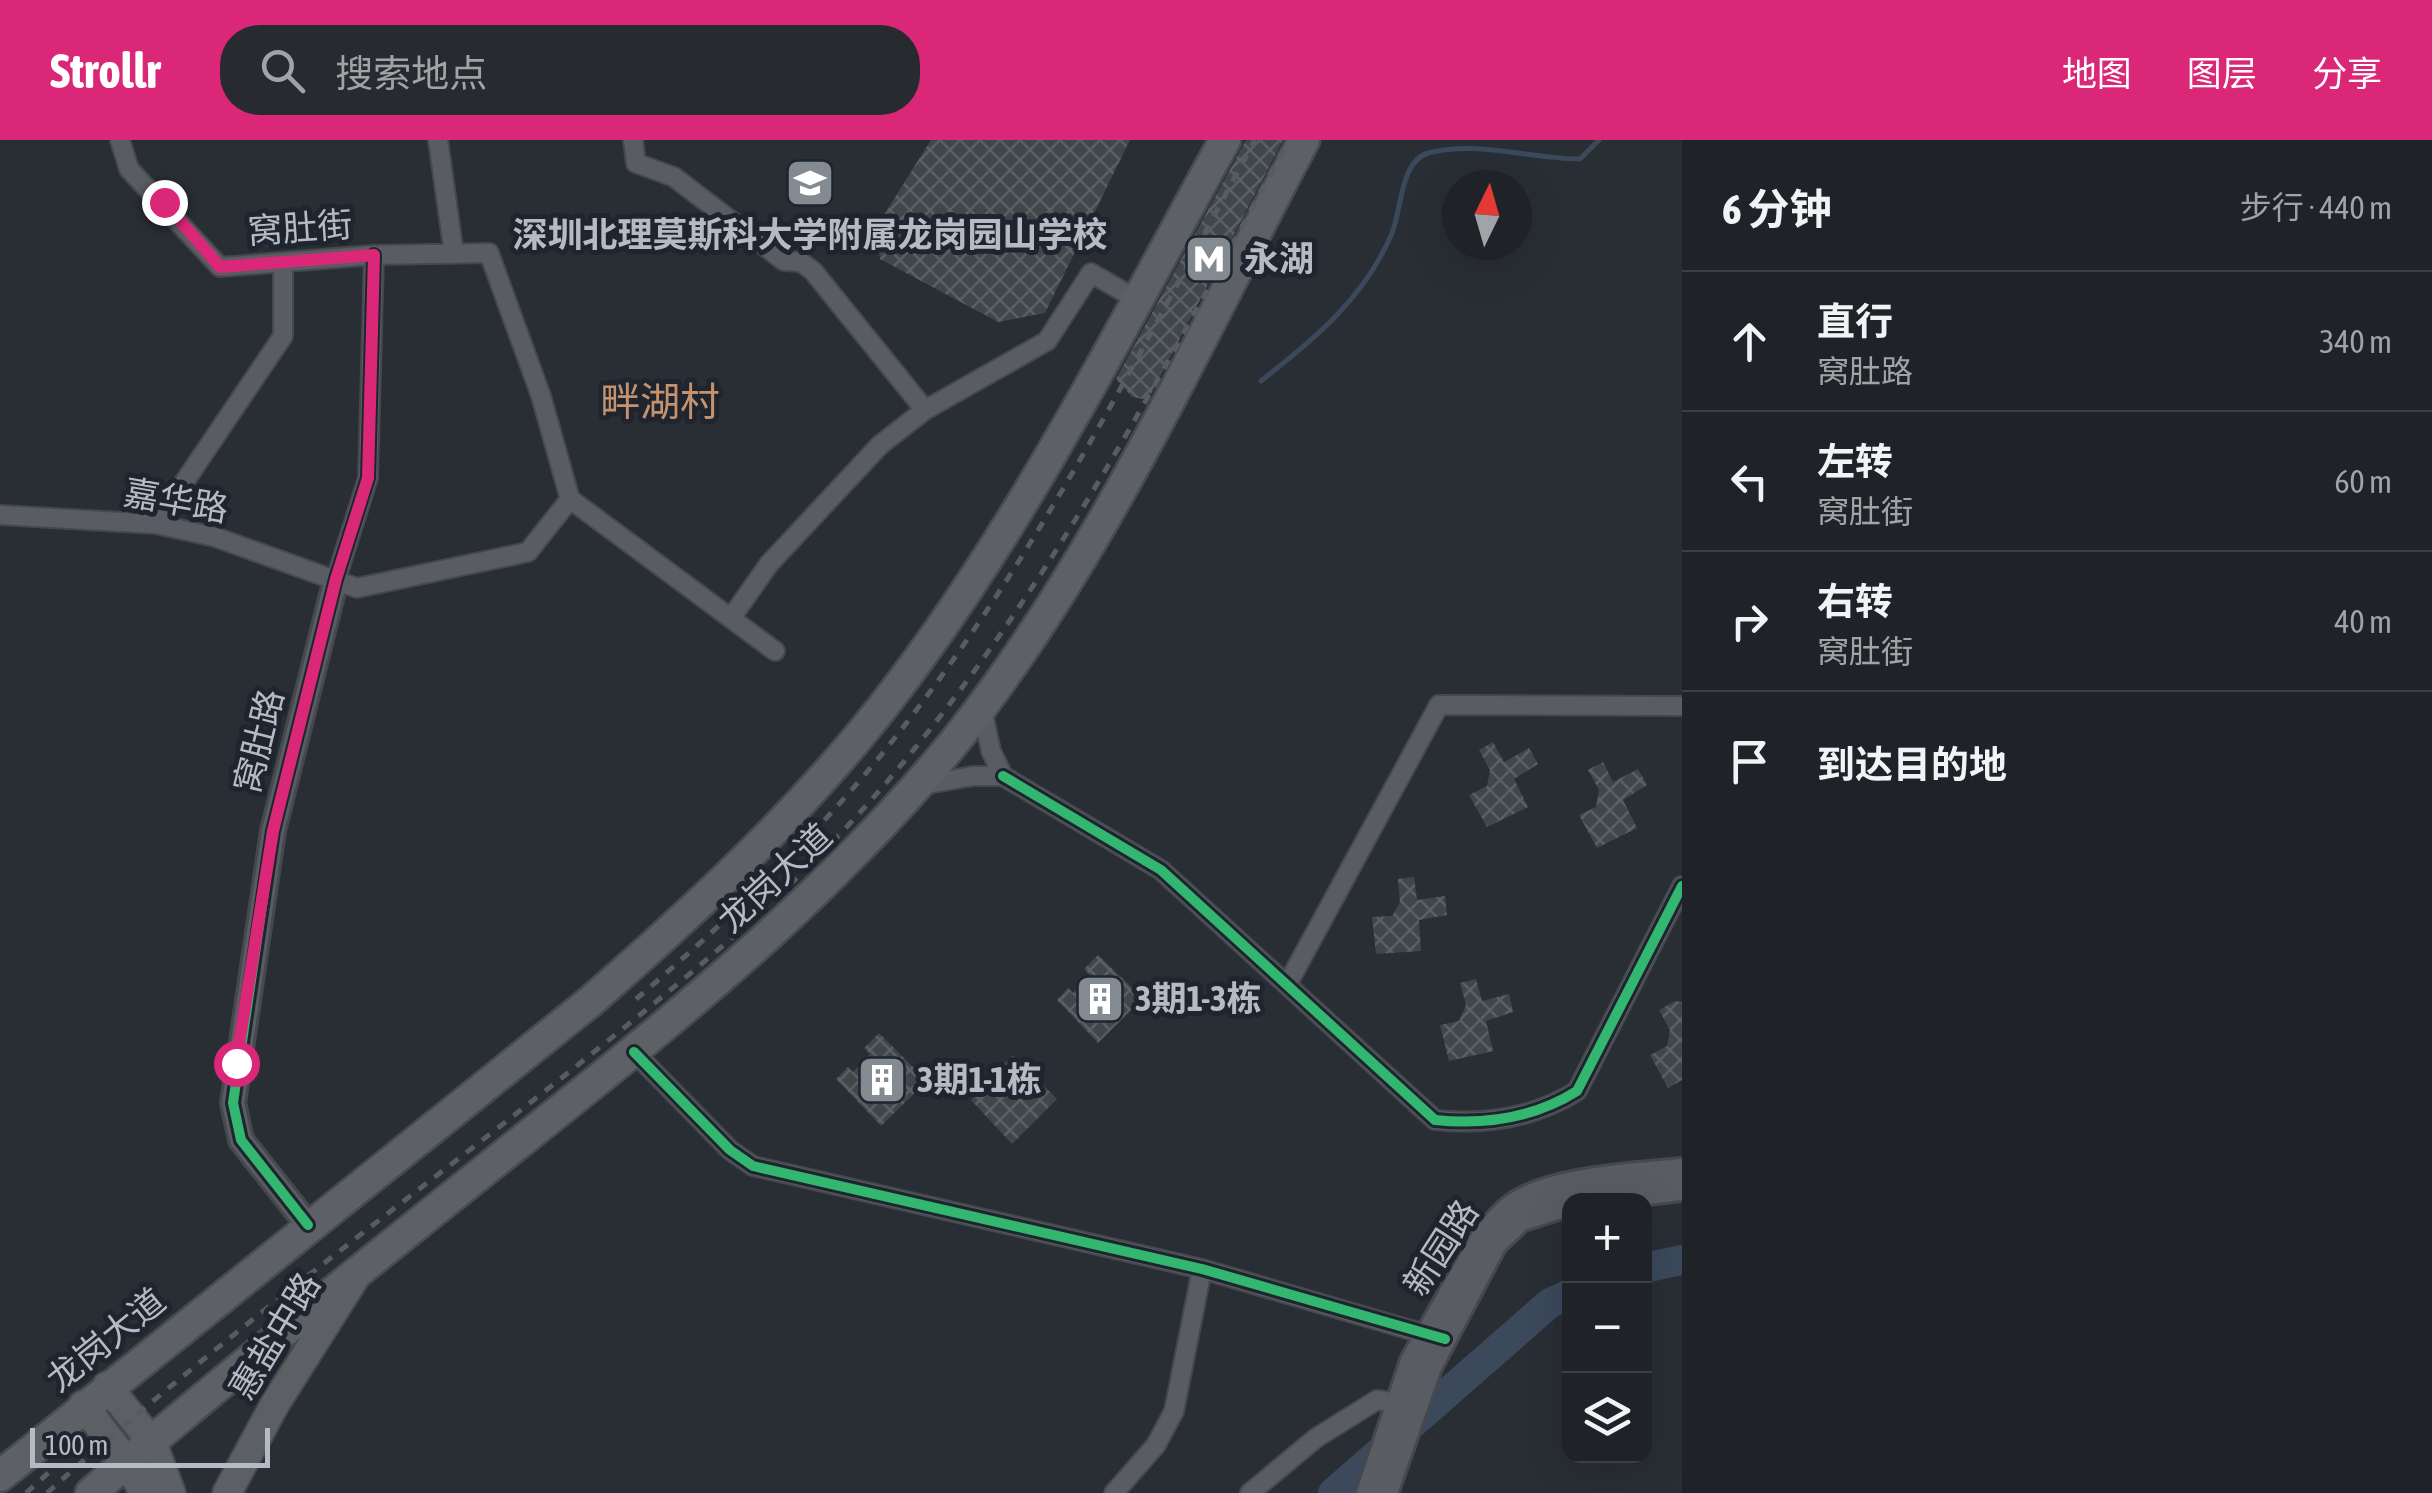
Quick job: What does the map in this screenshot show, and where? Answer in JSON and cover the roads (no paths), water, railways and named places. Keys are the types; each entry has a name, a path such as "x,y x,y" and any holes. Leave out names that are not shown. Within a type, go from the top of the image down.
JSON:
{"highway":[{"name":"龙岗大道","path":"0,1476 83,1405 591,1001 680,923 818,785 922,655 1050,455 1225,140"},
{"name":"龙岗大道","path":"91,1493 359,1271 634,1052 780,927 867,842 981,704 1080,558 1304,140"}],"main road":[{"name":"惠盐中路","path":"228,1493 276,1404 359,1271"},
{"path":"107,1386 152,1442 171,1493"},
{"path":"83,1405 127,1462 144,1493"}],"street":[{"name":"窝肚街","path":"120,140 129,169 220,267 374,255 489,253 541,396 570,499"},
{"path":"438,140 454,254"},
{"path":"633,140 636,163 674,177 784,261 801,262 813,271 926,410"},
{"name":"窝肚路","path":"308,1226 241,1140 233,1104 273,831 336,579 368,478 374,255"},
{"path":"156,524 283,336 283,262"},
{"path":"731,618 770,564 880,445 926,410 1047,341 1091,274 1136,300"},
{"path":"570,499 775,651"},
{"name":"嘉华路","path":"0,514 156,524 215,537 357,588 528,552 570,499"},
{"path":"981,704 991,750 1003,776"},
{"path":"1287,985 1440,705 1682,706"},
{"path":"916,786 973,776 1003,776 1162,870 1434,1120 1480,1124 1555,1105 1577,1091 1682,886"},
{"path":"634,1052 730,1150 753,1166 1202,1269 1436,1337"},
{"name":"新园路","path":"1386,1493 1436,1337 1484,1235 1512,1206 1565,1186 1682,1170"},
{"path":"1644,1193 1682,1188"},
{"name":"新园路","path":"1368,1493 1412,1361 1436,1337 1501,1237 1535,1212 1562,1206"},
{"path":"1114,1493 1156,1445 1174,1411 1202,1269"},
{"path":"1250,1493 1316,1438 1378,1400 1398,1404"}],"waterway":[{"path":"1261,381 1337,315 1368,278 1392,233 1407,176 1419,158 1428,153 1466,148 1580,159 1599,140"},
{"path":"1652,1266 1682,1260"},
{"path":"1333,1493 1550,1303 1562,1298"}],"railway":[{"path":"636,999 792,855 850,792 933,688 1081,459 1255,140"},
{"path":"47,1493 237,1332 687,976 805,870 880,789 950,704 1073,523 1130,429 1289,140"},
{"path":"26,1493 56,1466"}],"place":[{"name":"深圳北理莫斯科大学附属龙岗园山学校","path":"810,183"},
{"name":"永湖","path":"1209,259"},
{"name":"3期1-3栋","path":"1100,999"},
{"name":"3期1-1栋","path":"882,1080"}],"district":[{"name":"畔湖村","path":"660,402"}]}
